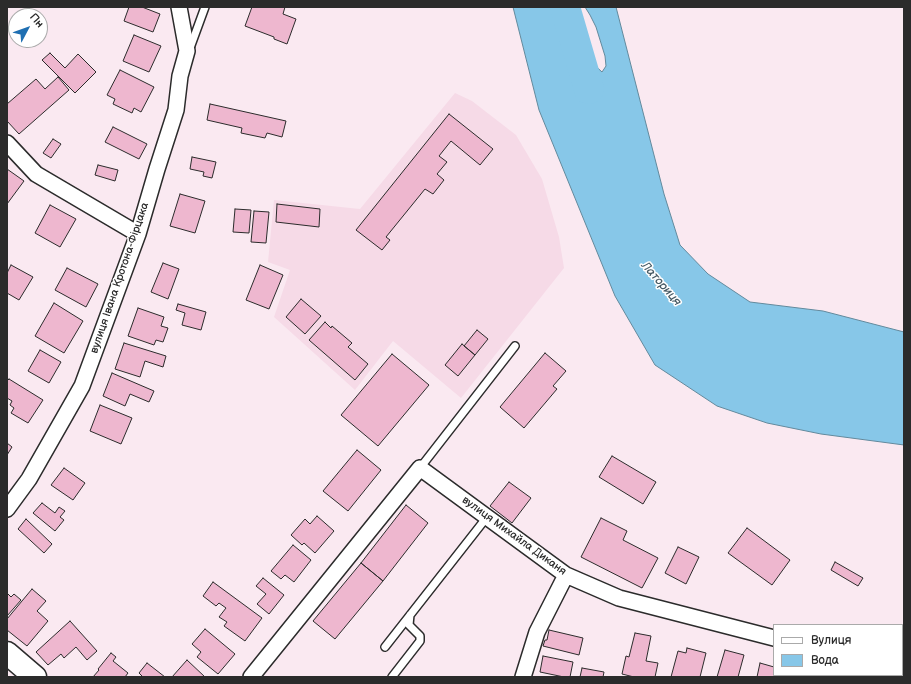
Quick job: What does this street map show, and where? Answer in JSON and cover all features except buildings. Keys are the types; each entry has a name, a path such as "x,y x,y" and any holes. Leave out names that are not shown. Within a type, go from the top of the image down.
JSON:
{"highway":[{"path":"7,653 35,677"}],"street":[{"name":"вулиця Івана Кротона-Фірцака","path":"7,509 29,479 82,386 138,234 176,110 180,76 187,50 179,7"},
{"path":"7,143 36,174 138,234"},
{"path":"251,677 420,468"},
{"name":"вулиця Михайла Диканя","path":"420,468 566,575 619,598 773,638"},
{"path":"523,677 537,632 566,575"}],"lane":[{"path":"180,76 205,7"},
{"path":"420,468 515,346"},
{"path":"385,647 487,517"},
{"path":"392,677 420,641 420,636 409,625 410,615"}],"shaded area":[{"path":"455,93 472,101 516,135 542,179 559,237 564,268 461,398 393,341 355,390 274,317 290,270 268,262 274,200 360,209"}],"water":[{"path":"513,7 562,7 562,17 567,23 569,35 575,47 602,72 606,66 605,56 596,27 585,7 616,7 664,194 680,245 708,274 750,302 823,311 904,332 904,445 821,434 767,423 717,406 655,365 615,296 539,110"}],"waterway":[{"name":"Латориця","path":"565,7 589,89"}]}
